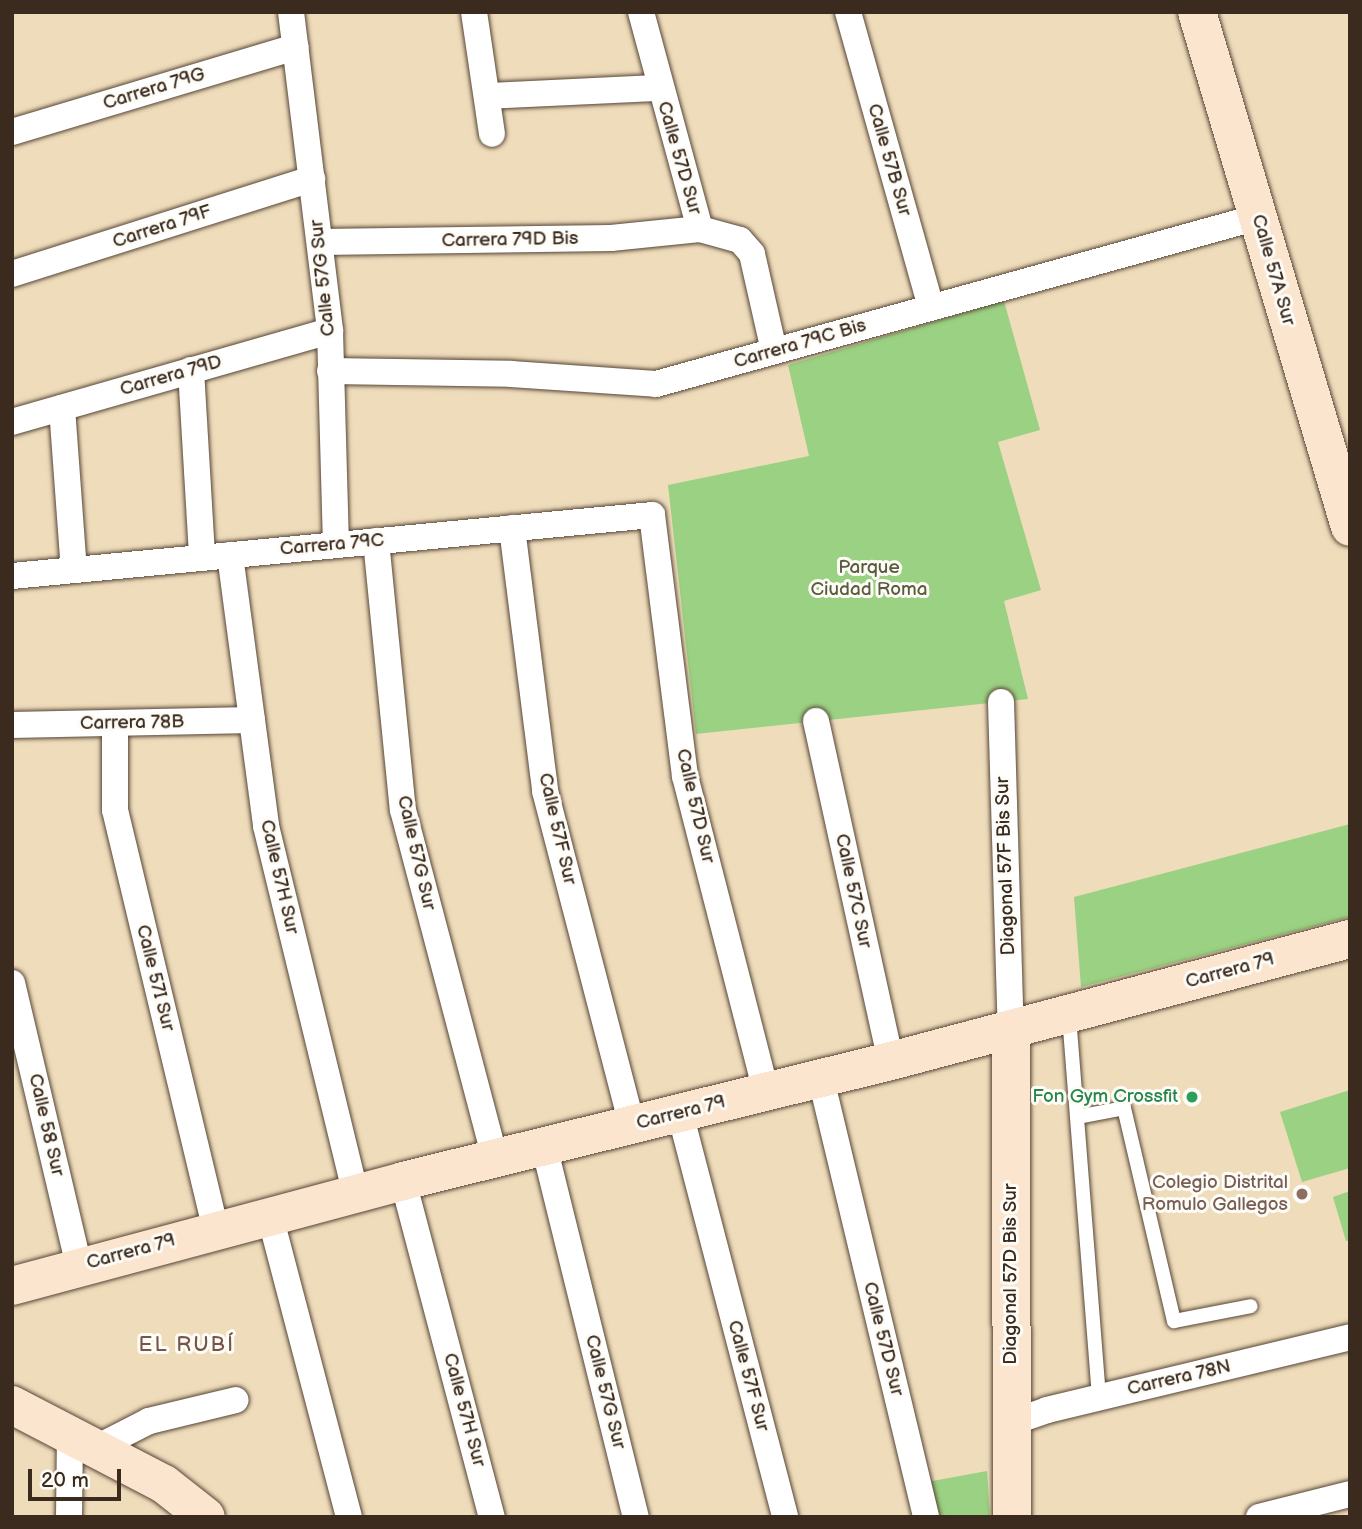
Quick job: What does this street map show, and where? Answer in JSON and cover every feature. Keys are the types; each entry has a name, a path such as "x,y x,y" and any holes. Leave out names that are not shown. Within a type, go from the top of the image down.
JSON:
{"street":[{"name":"Calle 57G Sur","path":"291,12 330,331 335,545"},
{"path":"474,12 492,134"},
{"name":"Calle 57D Sur","path":"641,12 659,88 700,229 740,240 752,254 774,351"},
{"name":"Calle 57B Sur","path":"848,12 931,308"},
{"name":"Calle 57A Sur","path":"1197,12 1350,527"},
{"name":"Carrera 79G","path":"12,132 296,47"},
{"path":"486,96 659,88"},
{"name":"Carrera 79F","path":"12,274 312,179"},
{"name":"Carrera 79C Bis","path":"330,371 511,374 656,384 1258,216"},
{"name":"Carrera 79D Bis","path":"320,243 611,238 700,229"},
{"name":"Carrera 79D","path":"12,422 330,331"},
{"path":"191,370 202,557"},
{"path":"62,408 74,570"},
{"name":"Calle 57D Sur","path":"652,515 685,776 766,1092"},
{"name":"Carrera 79C","path":"12,576 652,515"},
{"name":"Calle 57F Sur","path":"512,528 545,790 632,1125"},
{"name":"Calle 57G Sur","path":"376,541 403,810 495,1158"},
{"name":"Calle 57H Sur","path":"230,555 266,826 356,1194"},
{"name":"Diagonal 57F Bis Sur","path":"1000,702 1011,1030"},
{"name":"Carrera 78B","path":"12,725 251,720"},
{"name":"Calle 57C Sur","path":"816,721 891,1061"},
{"name":"Calle 57I Sur","path":"115,723 115,810 216,1230"},
{"name":"Carrera 79","path":"12,1286 404,1181 821,1079 1350,939"},
{"name":"Calle 58 Sur","path":"12,983 79,1266"},
{"name":"Diagonal 57D Bis Sur","path":"1011,1030 1012,1517"},
{"name":"Calle 57D Sur","path":"821,1079 926,1517"},
{"name":"Calle 57F Sur","path":"680,1113 785,1517"},
{"name":"Calle 57G Sur","path":"544,1146 636,1517"},
{"name":"Calle 57H Sur","path":"404,1181 492,1517"},
{"path":"270,1216 349,1517"},
{"name":"Carrera 78N","path":"1010,1423 1099,1397 1350,1337"},
{"path":"84,1441 149,1421 236,1400"},
{"path":"12,1405 164,1484 205,1517"},
{"path":"69,1517 84,1441"},
{"path":"1259,1517 1350,1494"}],"lane":[{"path":"1069,1015 1099,1397"},
{"path":"1077,1117 1124,1108 1174,1321 1251,1306"}],"green space":[{"name":"Parque Ciudad Roma","path":"1004,301 1040,430 998,442 1041,590 1004,601 1028,699 696,734 668,485 809,456 788,365"},
{"path":"1350,824 1350,917 1081,987 1074,897"},
{"path":"1350,1090 1350,1168 1302,1182 1280,1112"},
{"path":"1350,1191 1350,1240 1346,1241 1333,1197"},
{"path":"987,1471 990,1517 937,1517 927,1482"}],"place":[{"name":"Fon Gym Crossfit","path":"1192,1097"},
{"name":"Colegio Distrital Romulo Gallegos","path":"1302,1194"}],"district":[{"name":"EL RUBÍ","path":"187,1345"}]}
